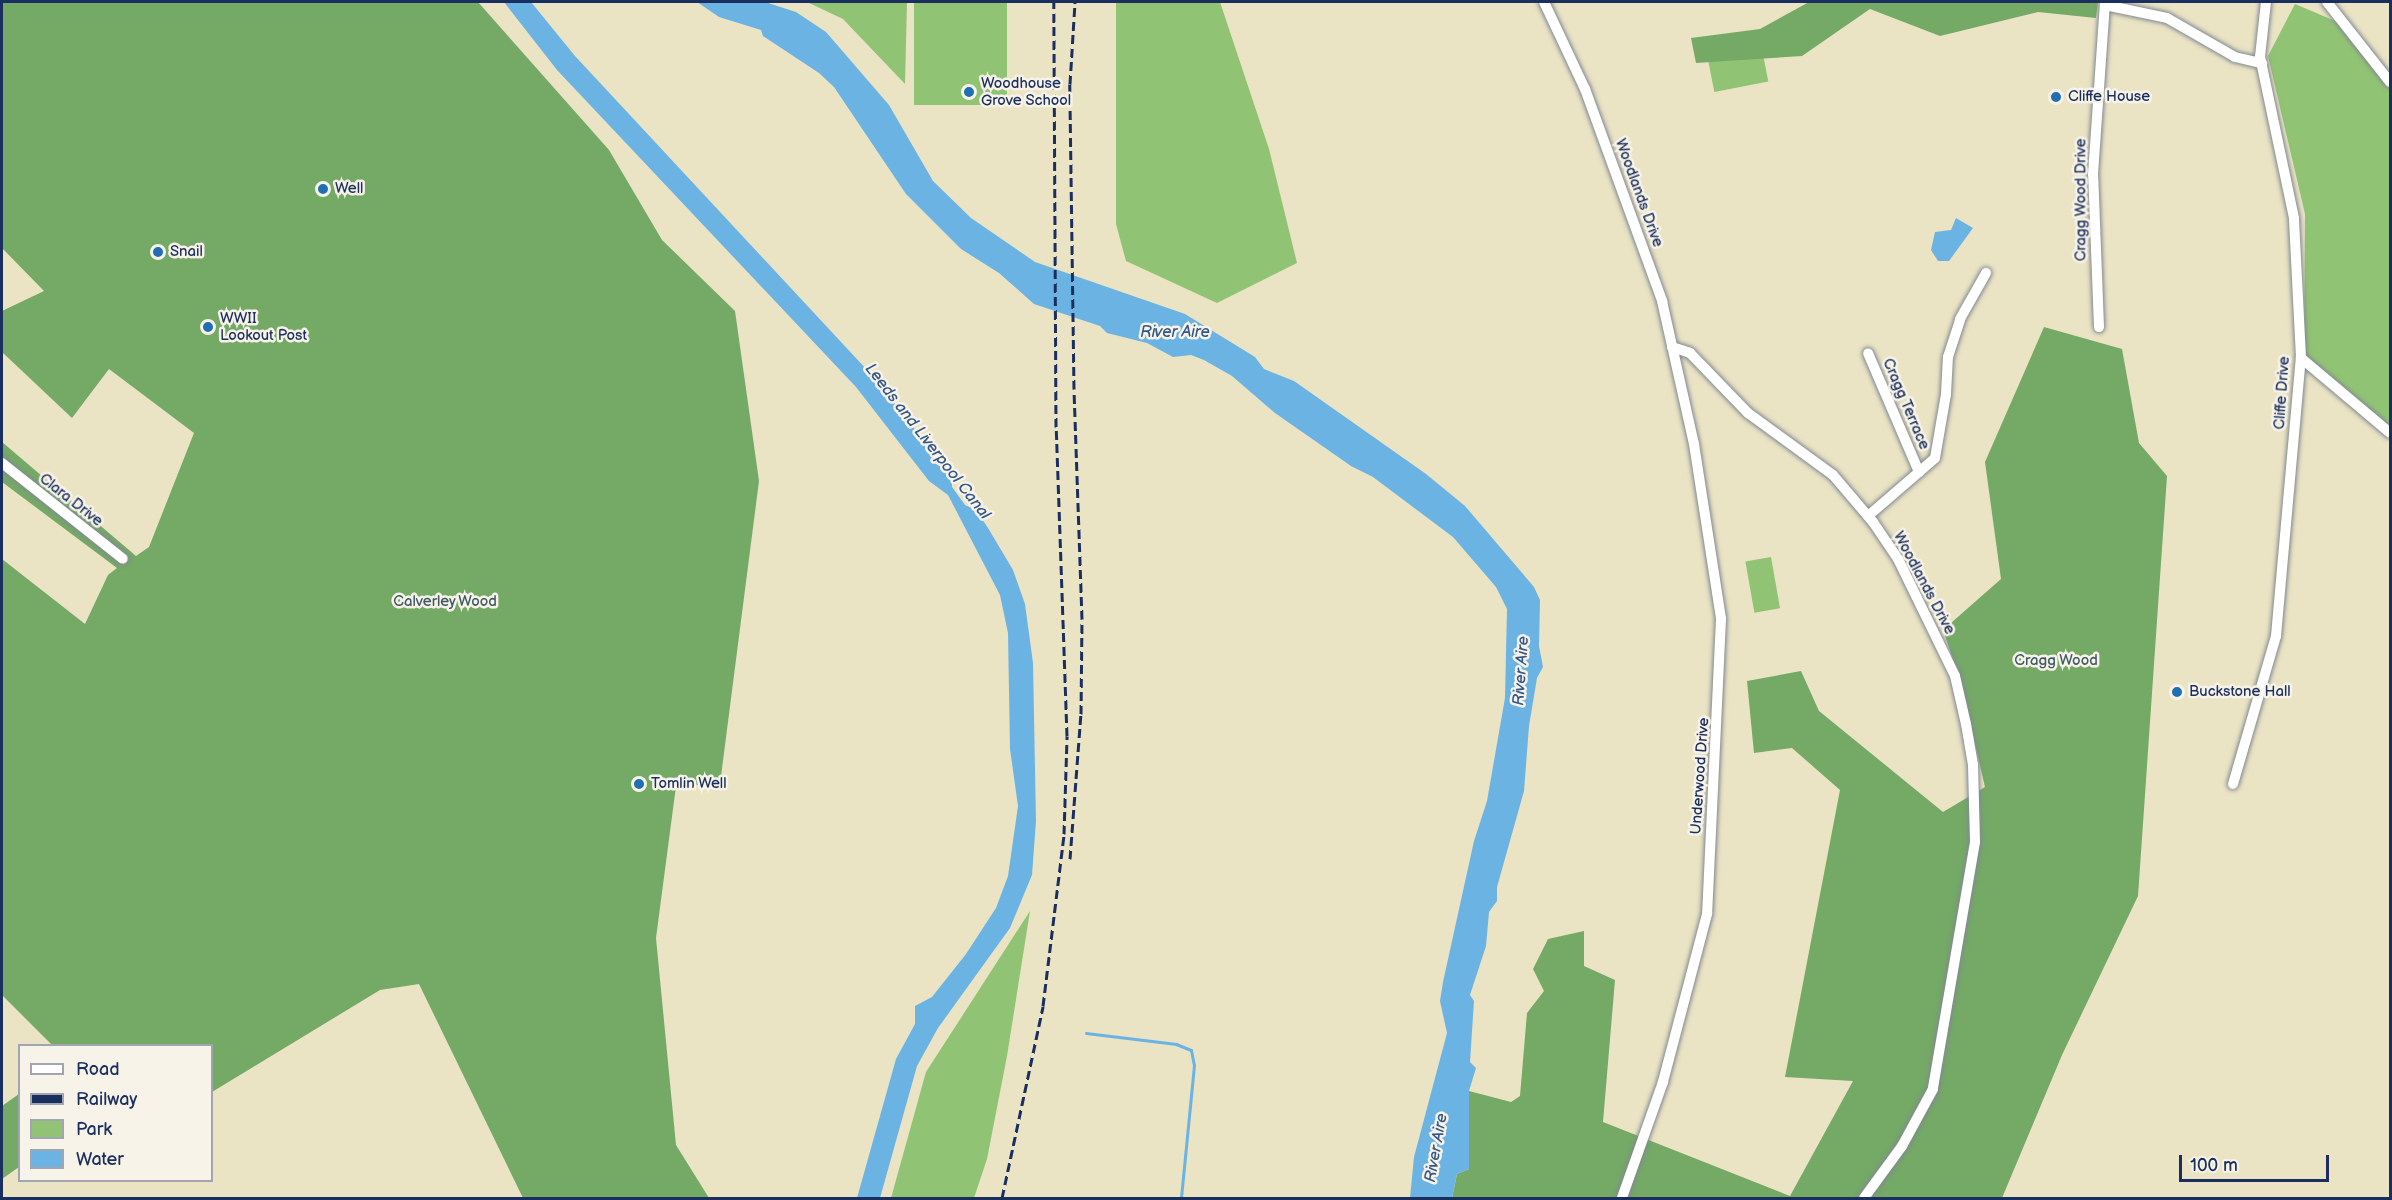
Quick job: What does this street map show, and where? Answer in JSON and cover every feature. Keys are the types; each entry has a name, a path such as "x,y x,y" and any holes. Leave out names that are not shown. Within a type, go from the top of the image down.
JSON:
{"street":[{"name":"Woodlands Drive","path":"1544,2 1589,100 1662,301 1672,347 1690,353 1714,382 1748,413 1833,475 1868,516 1898,559 1955,676 1973,765 1975,842 1933,1089 1902,1146 1864,1198"},
{"name":"Cliffe Drive","path":"2233,784 2276,636 2301,358 2294,218 2262,63 2266,2"},
{"path":"2327,2 2391,82"},
{"path":"2105,3 2167,18 2235,57 2262,63"},
{"name":"Cragg Wood Drive","path":"2099,327 2093,174 2105,3"},
{"path":"1919,472 1934,461 1946,394 1948,357 1960,320 1986,273"},
{"name":"Underwood Drive","path":"1622,1198 1663,1082 1707,914 1720,694 1721,619 1694,444 1672,347"},
{"name":"Cragg Terrace","path":"1868,353 1919,472 1868,516"},
{"path":"2301,358 2391,433"},
{"name":"Clara Drive","path":"2,463 123,559"}],"green space":[{"name":"Calverley Wood","path":"2,2 478,2 609,150 662,240 735,311 759,481 720,784 676,786 656,938 676,1145 709,1198 523,1198 419,984 380,990 213,1091 213,1044 51,1044 2,995 2,559 85,624 108,575 117,568 2,482 2,442 136,556 149,547 194,433 109,369 72,418 2,352 2,311 44,291 2,248"},
{"path":"807,2 907,2 905,84 843,19"},
{"path":"914,2 1007,2 1007,105 914,105"},
{"path":"1116,2 1220,2 1269,149 1297,263 1217,303 1126,261 1116,224"},
{"path":"1809,2 2098,2 2096,18 2038,12 1940,36 1870,9 1802,56 1696,63 1691,38 1760,29"},
{"path":"2295,4 2340,23 2390,86 2390,427 2304,354 2305,214 2268,56"},
{"path":"1762,49 1768,81 1714,92 1708,59"},
{"name":"Cragg Wood","path":"2044,327 2122,349 2139,443 2167,476 2138,896 2062,1055 2002,1198 1452,1198 1457,1174 1469,1169 1469,1091 1511,1102 1520,1096 1527,1013 1544,991 1533,969 1548,939 1584,931 1584,966 1615,980 1603,1122 1790,1196 1853,1081 1785,1077 1840,790 1792,748 1754,753 1747,681 1801,671 1819,711 1943,812 1985,787 1960,680 1943,630 2001,579 1985,462"},
{"path":"1771,557 1780,608 1754,613 1745,562"},
{"path":"1030,911 1007,1056 987,1159 974,1198 891,1198 926,1072"},
{"path":"18,1095 18,1168 2,1179 2,1106"}],"water":[{"path":"504,2 531,2 575,56 881,385 952,478 952,487 965,505 976,510 988,528 1013,570 1025,604 1033,663 1036,821 1032,875 1010,928 938,1028 917,1066 880,1198 857,1198 896,1059 915,1024 915,1006 932,997 966,954 996,908 1008,876 1018,806 1010,749 1008,633 1000,595 948,495 929,481 856,387 557,70"},
{"name":"River Aire","path":"697,2 765,2 796,12 826,32 889,105 933,181 971,218 1035,262 1185,314 1255,357 1264,369 1294,381 1426,474 1465,506 1534,587 1540,600 1539,646 1543,667 1537,678 1529,726 1524,791 1497,887 1497,901 1489,912 1486,946 1470,995 1474,1001 1470,1062 1476,1068 1469,1091 1469,1169 1457,1174 1452,1198 1410,1198 1414,1157 1447,1033 1440,1001 1443,982 1474,841 1487,801 1505,698 1507,609 1496,587 1453,537 1373,477 1351,466 1275,413 1232,376 1191,355 1173,357 1147,343 1107,333 1100,326 1034,304 999,273 961,249 906,194 834,87 819,73 763,36 761,30 719,17"},
{"path":"1956,218 1973,228 1949,261 1938,261 1931,250 1935,232 1951,230"}],"waterway":[{"path":"1086,1033 1176,1044 1191,1050 1194,1065 1181,1198"}],"railway":[{"path":"1002,1198 1043,1006 1064,834 1067,736 1056,427 1054,2"},
{"path":"1070,859 1081,714 1082,619 1074,389 1070,84 1075,2"}],"place":[{"name":"Woodhouse Grove School","path":"969,92"},
{"name":"Cliffe House","path":"2056,97"},
{"name":"Well","path":"323,189"},
{"name":"Snail","path":"158,252"},
{"name":"WWII Lookout Post","path":"208,327"},
{"name":"Buckstone Hall","path":"2177,692"},
{"name":"Tomlin Well","path":"639,784"}],"water label":[{"name":"Leeds and Liverpool Canal","path":"927,442"}]}
